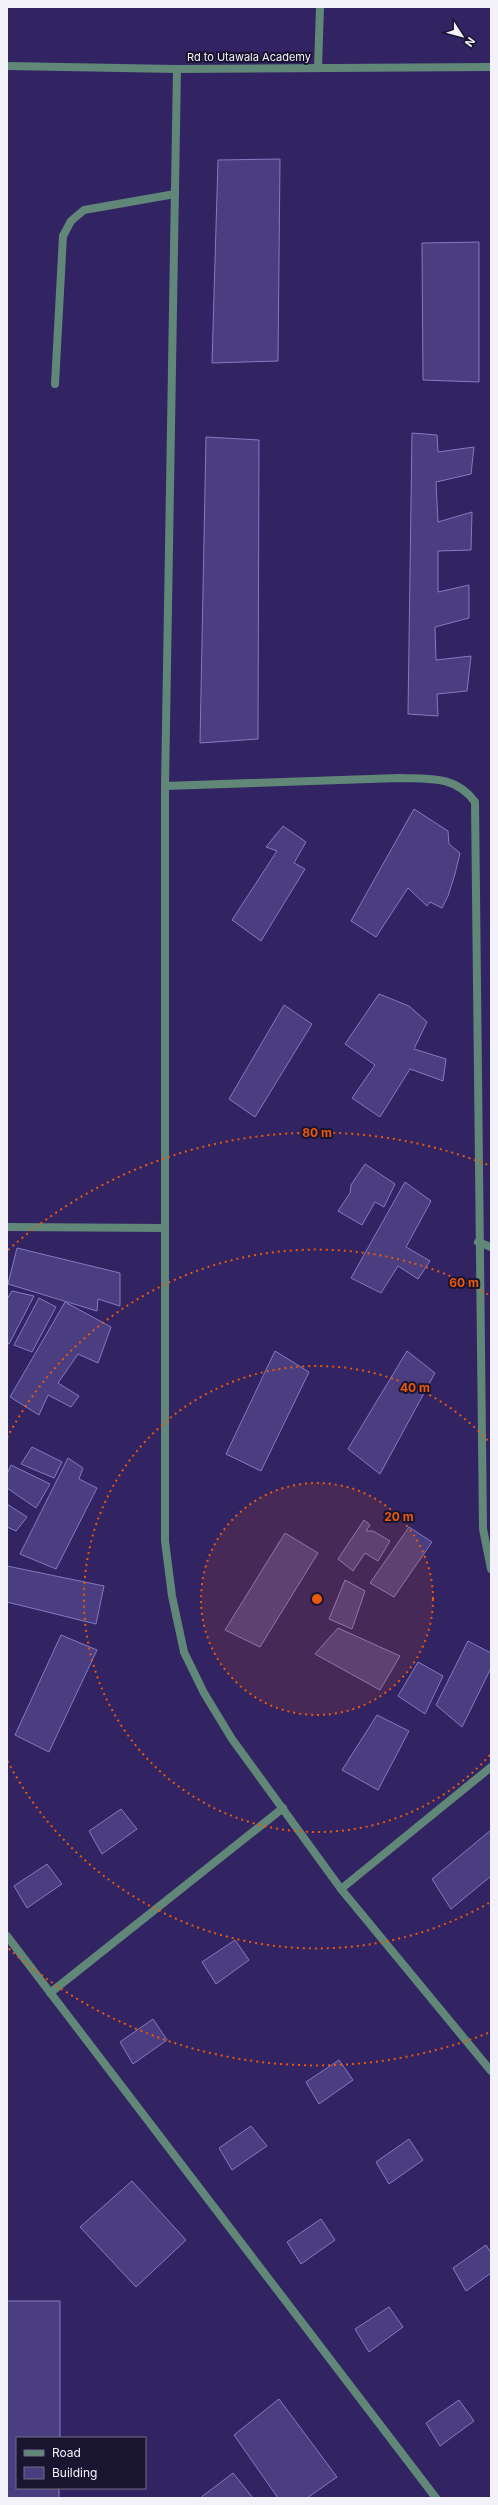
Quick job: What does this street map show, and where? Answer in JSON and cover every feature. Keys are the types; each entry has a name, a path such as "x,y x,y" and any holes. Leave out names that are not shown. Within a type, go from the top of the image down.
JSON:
{"street":[{"path":"318,68 320,7"},
{"name":"Rd to Utawala Academy","path":"7,66 177,69 491,67"},
{"path":"177,69 165,786 165,1541 172,1596 184,1652 204,1693 232,1739 341,1889 491,2070"},
{"path":"55,384 63,236 72,221 84,210 175,194"},
{"path":"165,786 398,778 432,779 451,782 466,790 475,802 478,1242 483,1529 491,1568"},
{"path":"7,1227 165,1228"},
{"path":"478,1242 491,1247"},
{"path":"341,1889 491,1766"},
{"path":"50,1993 283,1808"},
{"path":"7,1936 436,2498"}],"building":[{"path":"280,159 278,361 212,363 218,160"},
{"path":"479,242 479,382 423,380 422,243"},
{"path":"412,433 437,435 438,452 474,447 471,474 436,482 438,522 472,512 471,550 438,551 438,592 469,585 469,618 435,627 436,660 471,656 467,691 437,694 438,716 408,714"},
{"path":"206,437 259,440 258,739 200,743"},
{"path":"414,809 448,831 449,844 460,853 455,874 448,896 442,908 430,902 427,906 408,888 376,937 351,921"},
{"path":"283,826 306,842 294,863 305,869 261,941 232,920 277,851 266,847"},
{"path":"379,994 409,1006 427,1022 414,1049 446,1059 443,1081 410,1069 380,1117 352,1098 375,1065 345,1044"},
{"path":"284,1005 312,1024 255,1117 229,1099"},
{"path":"365,1164 395,1184 384,1207 375,1202 362,1225 338,1211 350,1193 351,1185"},
{"path":"405,1182 431,1201 406,1247 430,1261 418,1279 398,1266 381,1293 351,1278"},
{"path":"17,1248 120,1273 120,1306 98,1299 97,1311 8,1284"},
{"path":"12,1291 34,1296 9,1344 7,1343 7,1299"},
{"path":"39,1298 56,1307 32,1352 14,1345"},
{"path":"65,1302 111,1327 98,1363 78,1354 58,1383 79,1396 71,1407 48,1395 39,1415 10,1397"},
{"path":"275,1351 309,1372 261,1471 226,1454"},
{"path":"407,1351 435,1373 380,1474 348,1449"},
{"path":"32,1447 62,1462 54,1478 21,1464"},
{"path":"68,1458 83,1468 79,1479 97,1488 56,1569 20,1554"},
{"path":"11,1465 50,1484 36,1508 7,1488 7,1474"},
{"path":"7,1504 27,1517 16,1531 7,1527"},
{"path":"364,1520 370,1525 366,1531 373,1531 390,1541 378,1561 365,1553 353,1571 338,1559"},
{"path":"409,1527 432,1542 394,1597 370,1583"},
{"path":"285,1533 318,1553 260,1647 225,1630"},
{"path":"7,1566 104,1586 96,1624 7,1602"},
{"path":"345,1580 365,1591 352,1629 329,1619"},
{"path":"338,1628 400,1656 380,1690 315,1654"},
{"path":"61,1635 97,1650 49,1752 15,1735"},
{"path":"468,1641 491,1653 491,1668 462,1727 436,1705"},
{"path":"418,1662 443,1676 425,1714 398,1696"},
{"path":"377,1715 409,1731 378,1790 342,1770"},
{"path":"121,1809 137,1829 102,1854 89,1831"},
{"path":"491,1830 491,1876 451,1909 432,1879"},
{"path":"47,1864 62,1884 27,1908 14,1886"},
{"path":"235,1940 249,1960 216,1984 202,1962"},
{"path":"153,2019 167,2040 133,2064 120,2042"},
{"path":"339,2060 353,2080 319,2104 306,2082"},
{"path":"251,2126 267,2146 232,2170 219,2148"},
{"path":"409,2139 423,2160 389,2184 376,2162"},
{"path":"132,2181 186,2240 136,2287 80,2227"},
{"path":"321,2219 335,2240 301,2264 287,2242"},
{"path":"486,2245 491,2253 491,2273 466,2291 453,2268"},
{"path":"7,2301 60,2301 60,2437 16,2437 16,2489 59,2489 59,2498 7,2498"},
{"path":"389,2307 403,2327 369,2352 355,2329"},
{"path":"279,2399 337,2477 307,2498 278,2498 234,2435"},
{"path":"459,2400 474,2421 440,2446 426,2423"},
{"path":"233,2473 253,2498 200,2498"}]}
